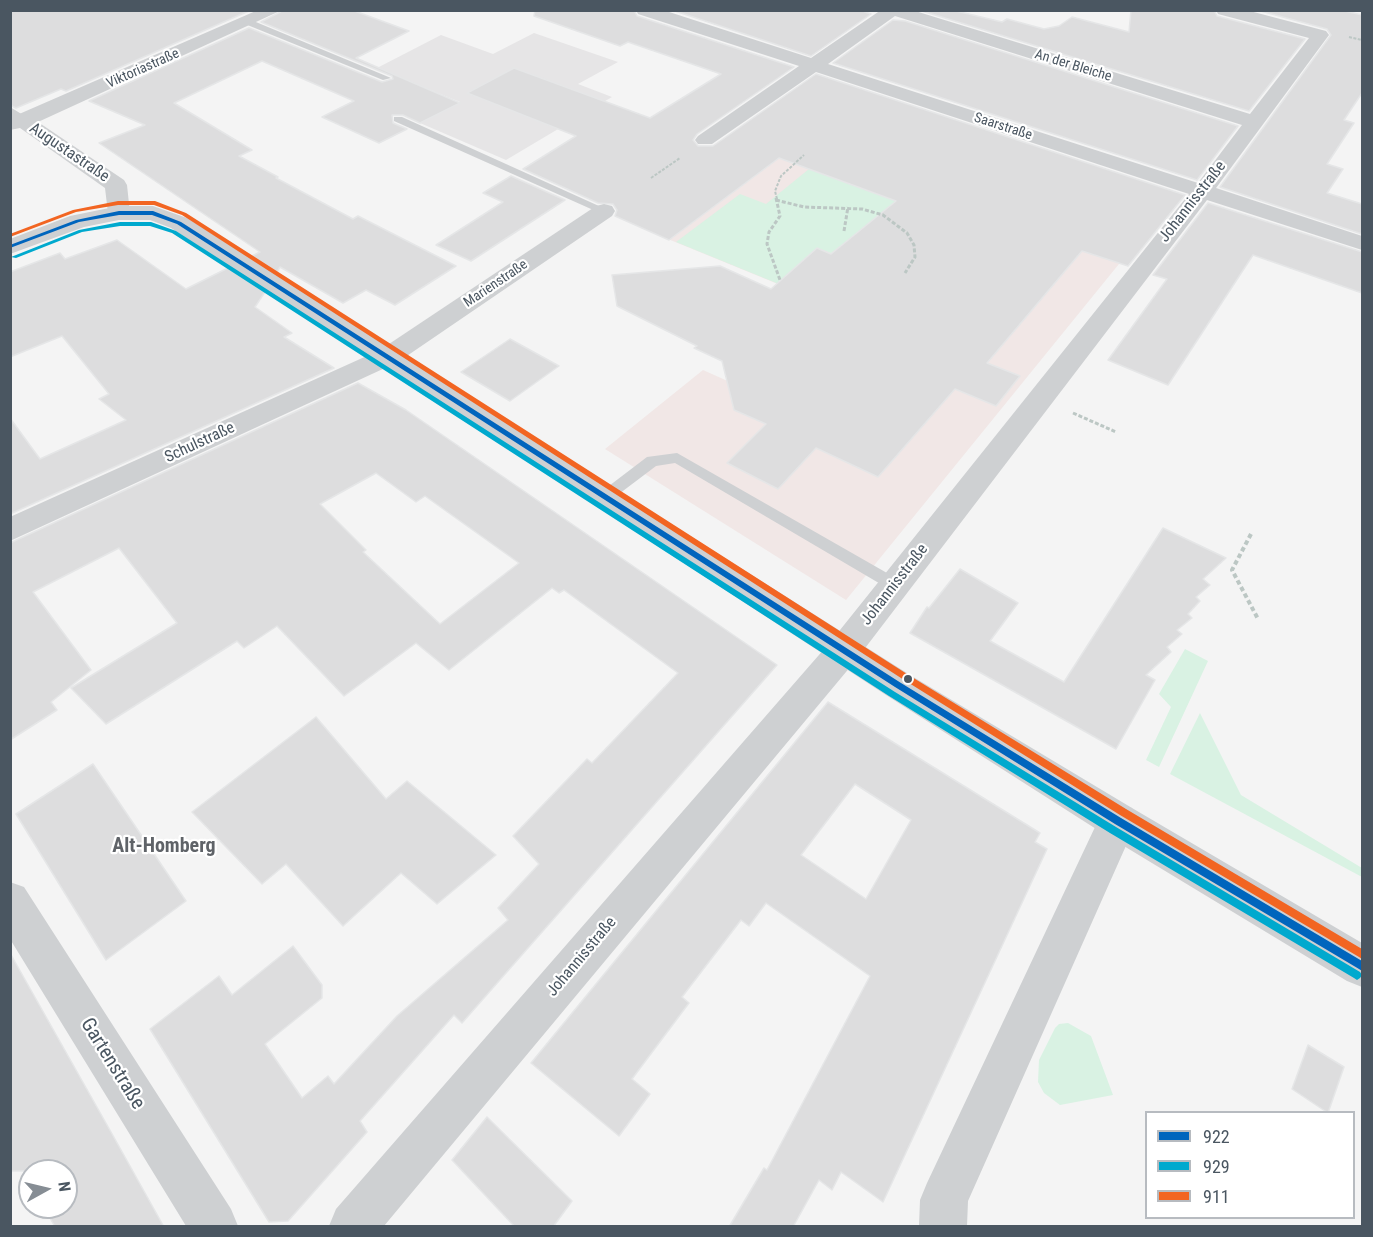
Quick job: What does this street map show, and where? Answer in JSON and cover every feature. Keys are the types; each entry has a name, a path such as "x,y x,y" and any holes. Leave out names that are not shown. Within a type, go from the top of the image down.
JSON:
{"street":[{"name":"Viktoriastraße","path":"15,119 274,10"},
{"name":"Saarstraße","path":"644,10 1362,243"},
{"name":"Johannisstraße","path":"353,1227 844,650 1203,191 1320,35 1224,10"},
{"path":"705,140 892,11"},
{"name":"An der Bleiche","path":"892,11 1255,122"},
{"name":"Augustastraße","path":"15,119 116,185 119,213"},
{"name":"Marienstraße","path":"389,356 604,211"},
{"path":"10,247 78,221 119,213 153,213 179,223 844,650 1118,821 1362,966"},
{"name":"Schulstraße","path":"10,530 389,356"},
{"path":"943,1227 944,1200 1118,821"},
{"name":"Gartenstraße","path":"10,901 214,1227"}],"lane":[{"path":"248,22 386,78"},
{"path":"398,118 604,211"},
{"path":"606,496 652,460 677,458 895,585"}],"path":[{"path":"780,280 766,244 769,232 780,216 776,200 777,182 804,155"},
{"path":"776,200 804,207 848,207 883,216 908,233 914,245 915,257 905,273"},
{"path":"844,231 848,207"},
{"path":"1040,399 1116,432"},
{"path":"1251,534 1232,570 1258,619"}],"shaded area":[{"path":"534,33 618,62 578,84 612,97 506,160 420,123 460,102 377,68 441,35 493,54"},
{"path":"725,146 1175,195 846,600 605,449 703,370 741,387 778,292 790,289 663,237"}],"green space":[{"path":"809,169 961,225 854,251 840,246 831,253 817,248 799,264 808,296 676,242 740,194 766,204"},
{"path":"1185,649 1208,661 1159,767 1146,760 1171,707 1159,694"},
{"path":"1200,713 1241,795 1362,868 1362,877 1170,774"},
{"path":"1068,1023 1091,1036 1113,1095 1060,1105 1044,1093 1038,1082 1039,1060 1055,1028 1059,1024"}],"building":[{"path":"10,10 251,10 66,91 61,89 16,108 10,105"},
{"path":"284,10 352,10 409,31 356,58 460,103 420,123 403,115 392,115 393,123 407,129 379,143 322,117 354,101 262,61 174,103 252,150 239,156 278,177 276,178 353,219 358,216 456,266 395,305 366,290 343,303 280,267 277,272 252,256 260,252 99,143 145,125 89,101 249,28 382,82 393,79 392,76 261,22"},
{"path":"535,10 634,10 637,16 794,67 697,134 693,140 698,146 713,146 816,74 1185,195 1128,266 1082,251 987,363 1020,376 996,406 955,389 878,477 816,448 778,489 727,463 766,424 734,410 722,361 617,306 612,275 720,266 771,289 817,248 831,254 896,201 779,158 669,240 615,216 617,210 613,204 598,203 523,169 576,136 467,93 514,68 650,118 721,74 628,42 620,46 534,16"},
{"path":"672,10 860,10 871,14 811,56"},
{"path":"952,10 1002,22 1007,19 1044,29 1059,26 1072,17 1129,32 1131,10 1214,10 1217,16 1305,39 1249,111 922,11"},
{"path":"1257,10 1341,10 1362,15 1362,93 1344,120 1354,123 1327,164 1343,169 1327,193 1362,204 1362,234 1220,187 1331,35 1327,29"},
{"path":"893,20 905,21 1238,126 1197,180 833,63"},
{"path":"511,176 565,200 471,261 436,245 503,202 483,193"},
{"path":"1208,203 1362,252 1362,293 1253,255 1168,385 1108,360 1167,279 1153,275"},
{"path":"117,240 186,289 228,268 265,292 255,307 292,333 284,337 334,368 10,514 10,418 40,459 126,420 99,399 109,394 62,336 10,357 10,272 60,253 65,259"},
{"path":"510,339 559,366 510,401 461,372"},
{"path":"358,383 406,410 777,665 462,1023 454,1015 360,1121 367,1132 288,1221 269,1222 150,1029 219,976 232,995 293,946 322,985 322,998 265,1044 302,1098 328,1076 334,1084 397,1016 508,920 498,908 539,864 513,836 587,759 592,763 678,673 564,590 559,593 552,588 449,670 416,643 344,696 277,626 244,648 237,641 106,724 71,688 177,623 119,548 33,592 91,670 51,702 57,710 10,740 10,543","holes":["376,473 416,502 425,496 519,563 440,624 363,552 366,550 320,504"]},
{"path":"1163,528 1226,558 1203,579 1210,585 1196,597 1200,601 1188,614 1192,618 1177,630 1182,634 1167,647 1171,652 1146,675 1155,680 1116,749 910,633 927,607 929,608 960,569 1018,603 990,641 1064,682"},
{"path":"828,702 1040,833 1035,842 1047,849 883,1202 841,1172 832,1190 819,1180 793,1227 729,1227 764,1168 767,1170 870,976 766,903 749,926 741,920 682,997 689,1003 632,1079 650,1094 619,1136 531,1063","holes":["855,784 911,820 866,899 801,855"]},
{"path":"316,717 386,799 407,781 496,855 437,904 401,873 343,926 286,864 262,884 192,812"},
{"path":"93,764 186,901 106,960 16,814"},
{"path":"10,953 164,1227 55,1227 51,1219 78,1219 78,1159 18,1159 18,1171 10,1171"},
{"path":"1308,1045 1344,1067 1329,1111 1325,1111 1292,1089"},
{"path":"487,1117 572,1201 553,1227 515,1227 452,1160"}],"transit line":[{"name":"911","path":"10,236 75,211 118,203 155,203 184,214 904,676 1123,812 1362,954"},
{"name":"922","path":"10,247 78,221 119,213 153,213 179,223 898,685 1118,821 1362,966"},
{"name":"929","path":"14,257 81,231 120,224 151,224 174,232 892,694 1113,830 1357,975"}],"district":[{"name":"Alt-Homberg","path":"164,847"}]}
